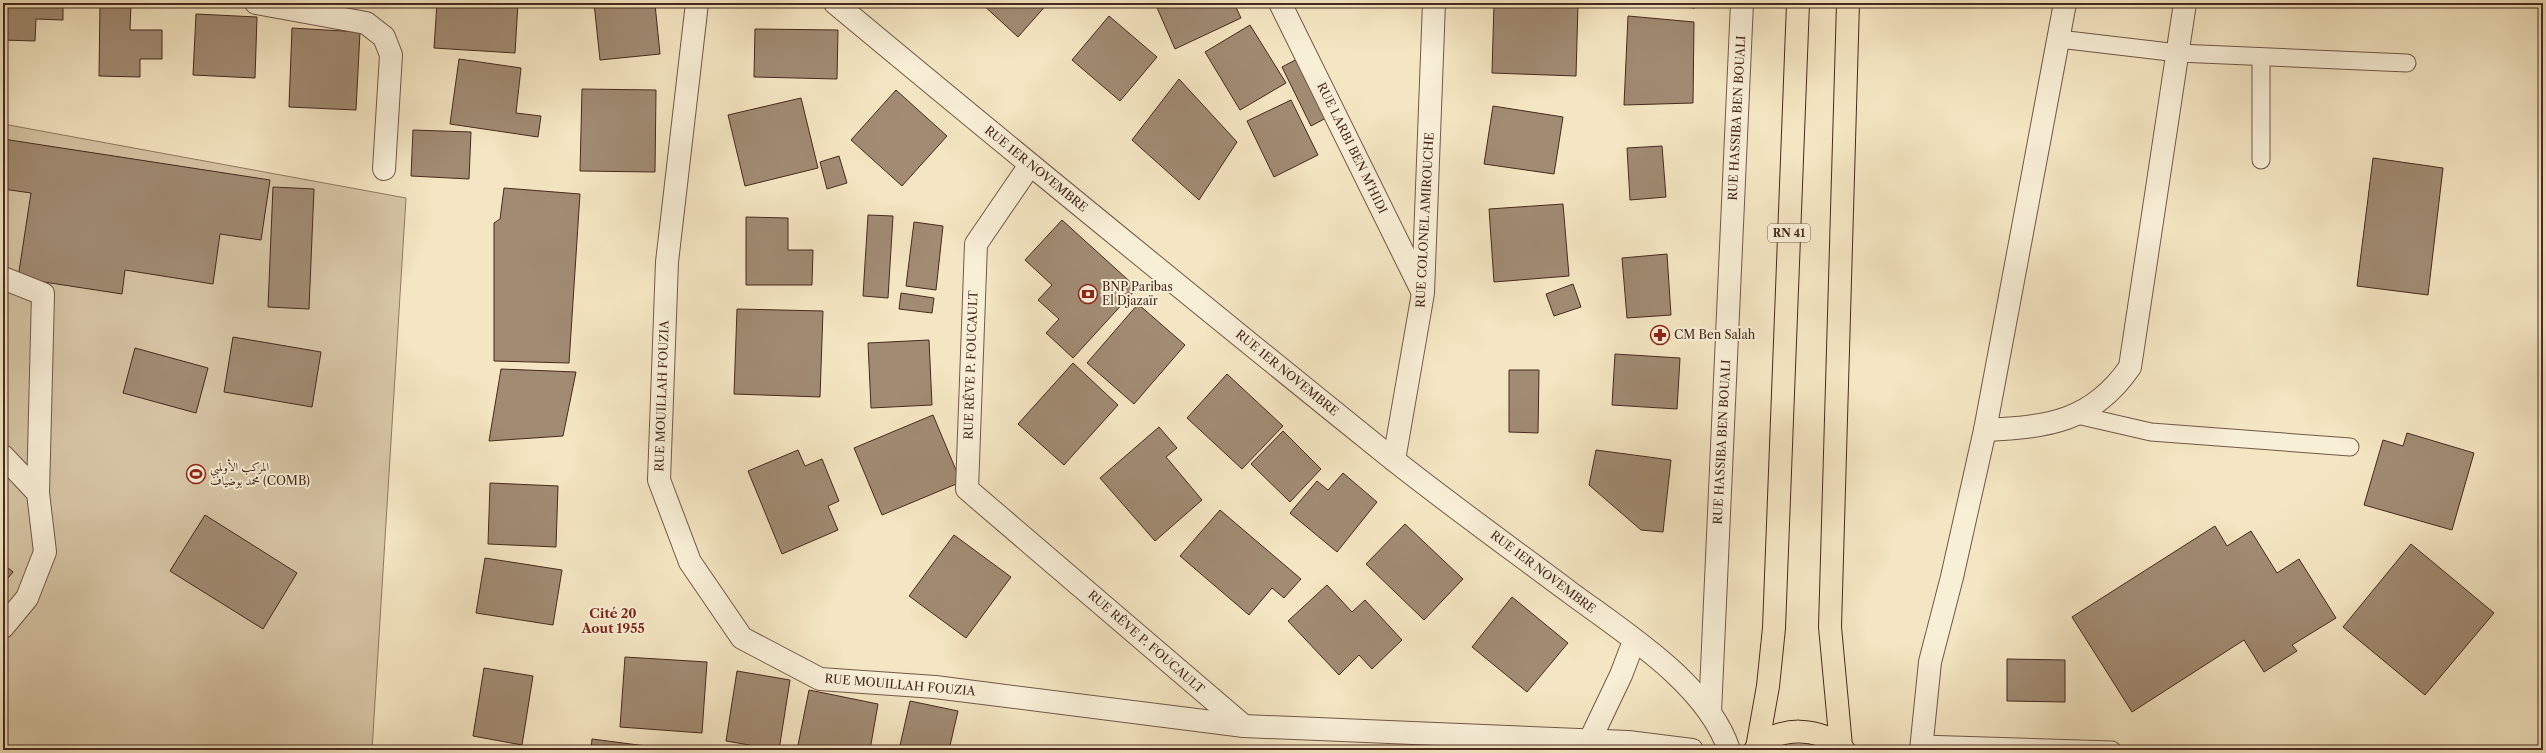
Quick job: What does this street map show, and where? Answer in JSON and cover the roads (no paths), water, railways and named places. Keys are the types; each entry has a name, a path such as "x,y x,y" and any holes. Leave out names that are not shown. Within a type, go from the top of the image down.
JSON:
{"highway":[{"name":"RN 41","path":"1756,749 1768,686 1774,628 1798,3"},
{"path":"1842,748 1830,628 1848,3"},
{"path":"1756,749 1772,738 1795,732 1807,732 1825,737 1842,748"}],"street":[{"path":"256,3 366,23 384,37 391,55 384,169"},
{"name":"RUE MOUILLAH FOUZIA","path":"697,3 667,262 659,480 690,562 742,638 820,679 935,687 1244,726"},
{"name":"RUE 1ER NOVEMBRE","path":"835,3 1030,165 1394,460 1634,641 1674,674 1710,713 1723,734 1728,750"},
{"name":"RUE LARBI BEN M'HIDI","path":"1280,3 1423,293"},
{"name":"RUE COLONEL AMIROUCHE","path":"1394,460 1423,293 1434,3"},
{"name":"RUE HASSIBA BEN BOUALI","path":"1710,713 1742,3"},
{"path":"1921,747 1934,642 1952,577 1985,430 2065,3"},
{"path":"1985,430 2031,428 2077,415 2094,406 2109,393 2130,367 2185,3"},
{"name":"RUE RÊVE P. FOUCAULT","path":"1030,165 976,244 967,489 1244,726"},
{"path":"3,278 43,294 38,493 45,552 27,598 3,627"},
{"path":"3,456 38,493"},
{"path":"1590,740 1621,675 1634,641"},
{"path":"1244,726 1590,740 1654,744 1692,750"}],"lane":[{"path":"2059,39 2178,53 2407,63"},
{"path":"2261,57 2261,160"},
{"path":"2077,415 2151,432 2350,447"},
{"path":"1921,747 2112,750"}],"place":[{"name":"BNP Paribas El Djazaïr","path":"1088,294"},
{"name":"CM Ben Salah","path":"1660,335"},
{"name":"المركب الأولمبي محمد بوضياف (COMB)","path":"196,474"}],"district":[{"name":"Cité 20 Aout 1955","path":"613,620"}]}
